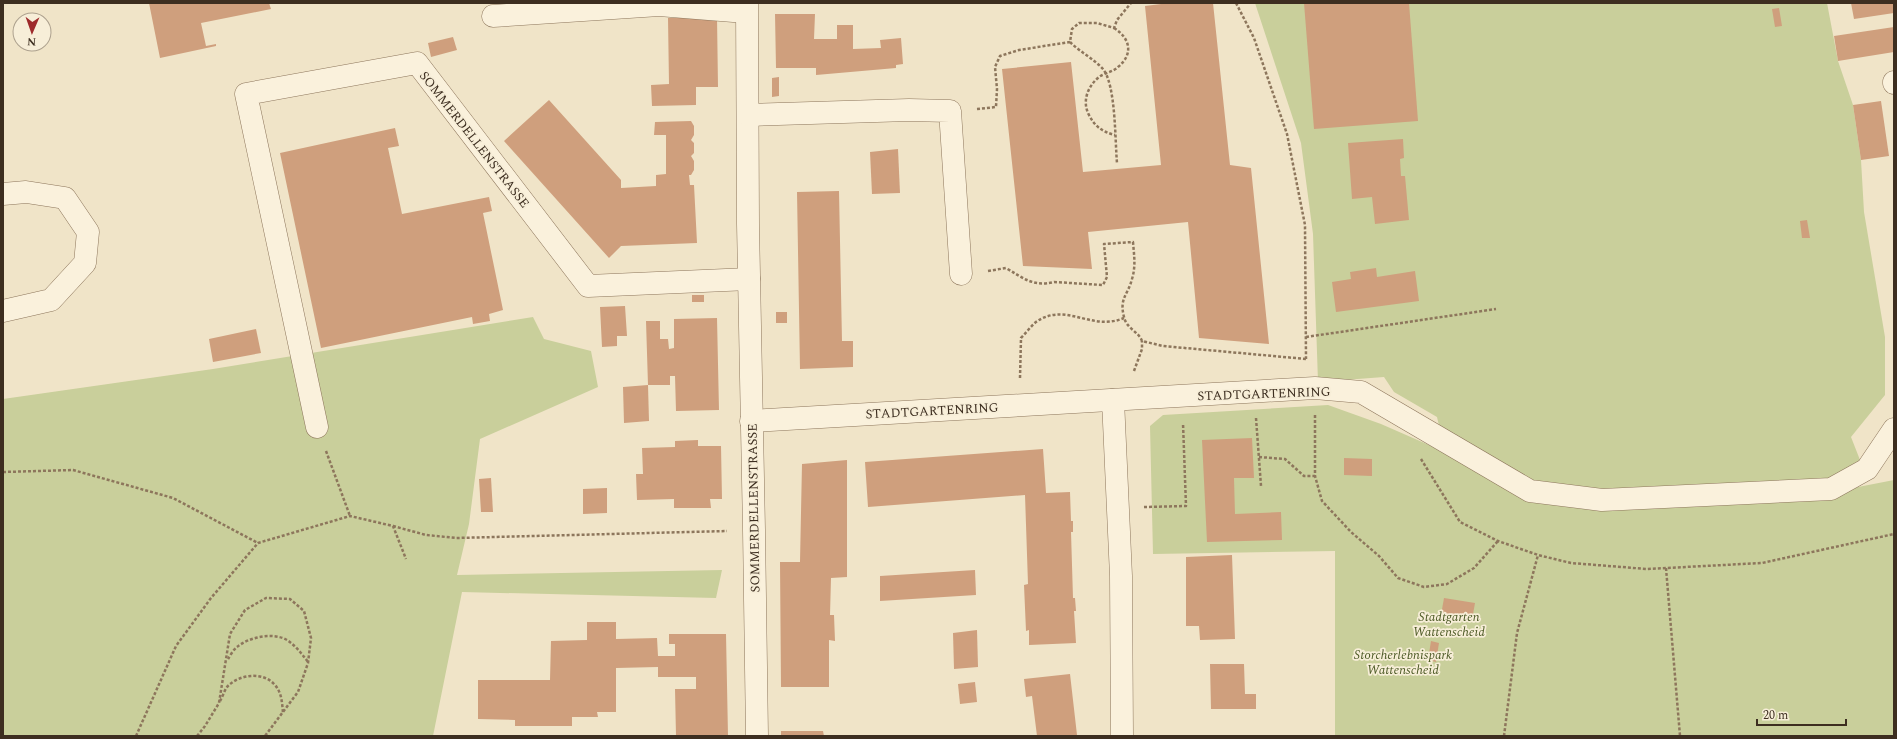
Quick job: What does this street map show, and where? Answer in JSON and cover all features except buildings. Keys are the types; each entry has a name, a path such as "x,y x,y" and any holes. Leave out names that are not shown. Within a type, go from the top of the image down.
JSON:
{"street":[{"path":"493,16 659,5 746,7"},
{"name":"SOMMERDELLENSTRASSE","path":"746,7 756,736"},
{"name":"SOMMERDELLENSTRASSE","path":"316,427 246,94 417,63 588,286 749,279"},
{"path":"748,115 909,110 950,111 961,274"},
{"path":"3,194 26,192 65,198 88,232 85,263 51,300 3,311"},
{"name":"STADTGARTENRING","path":"751,421 1310,388 1361,392 1530,491 1602,500 1831,489 1867,470 1894,428"},
{"path":"1113,400 1121,576 1122,736"}],"path":[{"path":"1114,28 1117,20 1131,3"},
{"path":"1236,3 1254,38 1287,134 1305,225 1306,359 1310,388 1315,476 1322,501 1351,532 1379,556 1398,578 1424,587 1447,584 1474,568 1498,541"},
{"path":"1070,42 1072,29 1079,22 1097,23 1114,28 1127,39 1129,48 1126,58 1118,68 1099,77 1089,90 1085,104 1093,123 1105,132 1115,135"},
{"path":"950,111 996,107 997,89 995,68 1000,56 1019,50 1070,42 1106,73 1111,90 1117,163"},
{"path":"961,274 1006,268 1026,281 1047,284 1054,282 1103,285 1107,277 1104,244 1133,242 1136,265 1132,281 1122,299 1124,318 1129,327 1140,337 1142,342 1138,365"},
{"path":"1306,337 1496,309"},
{"path":"1022,405 1020,354 1021,338 1036,322 1050,315 1063,314 1104,323 1114,322 1124,318"},
{"path":"1142,342 1163,346 1306,359"},
{"path":"1254,392 1261,486"},
{"path":"1118,508 1186,506 1183,396"},
{"path":"1408,419 1414,448 1460,522 1498,541 1538,555 1572,563 1647,569 1762,564 1894,534"},
{"path":"316,427 350,516"},
{"path":"1259,457 1285,460 1304,476 1315,476"},
{"path":"3,472 72,470 173,498 258,543"},
{"path":"136,736 176,646 211,598 258,543 350,516 426,535 463,538 754,530"},
{"path":"393,526 406,559"},
{"path":"1504,736 1517,633 1538,555"},
{"path":"1666,568 1680,736"},
{"path":"219,703 230,634 245,610 266,598 290,599 304,611 311,638 308,663 298,692 283,714 265,736"},
{"path":"226,661 237,647 255,639 270,636 285,639 298,650 308,663"},
{"path":"197,736 205,726 229,685 242,677 260,676 275,684 282,698 283,714"}],"green space":[{"path":"1255,3 1827,3 1838,61 1853,105 1861,160 1864,212 1885,337 1885,395 1851,437 1860,460 1845,470 1853,488 1894,480 1894,736 1335,736 1335,551 1153,554 1150,426 1163,415 1328,405 1381,424 1445,452 1437,417 1394,392 1384,377 1318,382 1313,234 1301,143"},
{"path":"533,317 544,339 591,351 598,387 480,439 469,524 457,575 722,570 716,598 462,592 433,736 3,736 3,399 213,369"}],"park label":[{"name":"Stadtgarten Wattenscheid","path":"1449,624"},
{"name":"Storcherlebnispark Wattenscheid","path":"1403,662"}]}
